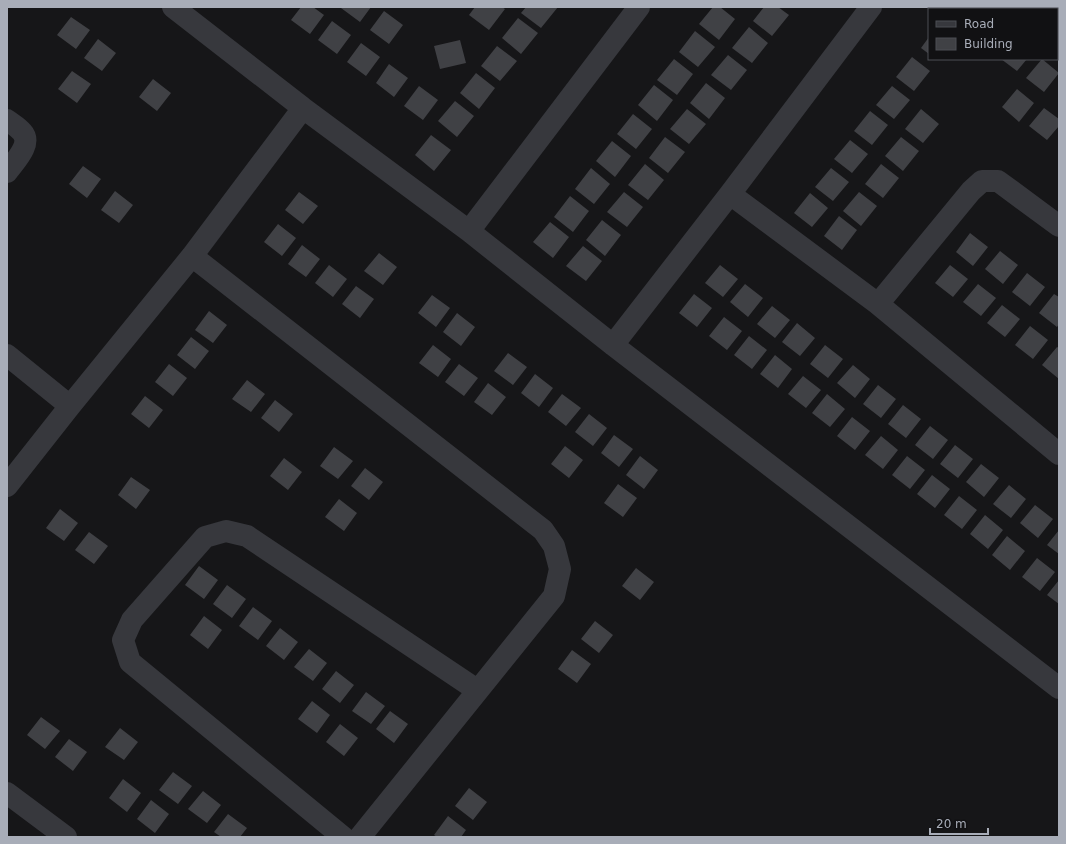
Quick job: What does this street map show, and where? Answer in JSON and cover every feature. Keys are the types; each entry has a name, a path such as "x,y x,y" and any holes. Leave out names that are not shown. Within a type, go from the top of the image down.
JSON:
{"street":[{"path":"173,7 303,108 468,231 613,345 1059,688"},
{"path":"468,231 639,7"},
{"path":"613,345 872,7"},
{"path":"7,486 192,256 303,108"},
{"path":"7,120 23,132 26,140 25,148 7,172"},
{"path":"878,304 971,191 982,181 998,181 1059,226"},
{"path":"730,194 878,304 1059,454"},
{"path":"192,256 542,530 554,546 560,569 554,596 360,837"},
{"path":"7,355 70,406"},
{"path":"343,837 130,662 123,640 132,620 205,537 226,531 247,536 477,690"},
{"path":"7,794 66,837"}],"building":[{"path":"301,7 313,7 324,15 310,34 291,20"},
{"path":"371,7 360,22 341,8"},
{"path":"475,7 502,7 505,9 489,30 469,15"},
{"path":"526,7 558,7 541,28 521,13"},
{"path":"713,7 720,7 735,19 719,40 699,24"},
{"path":"764,7 778,7 789,15 772,36 753,21"},
{"path":"973,7 974,8 950,8"},
{"path":"384,11 403,25 389,44 370,30"},
{"path":"71,17 90,30 76,49 57,35"},
{"path":"518,18 538,33 521,54 502,38"},
{"path":"332,21 351,35 337,54 318,40"},
{"path":"749,27 768,43 752,63 732,48"},
{"path":"695,31 715,47 698,67 679,52"},
{"path":"928,38 928,53 921,48"},
{"path":"98,39 116,53 102,71 84,58"},
{"path":"460,40 466,63 440,69 434,46"},
{"path":"361,43 380,57 366,76 347,62"},
{"path":"497,46 517,61 500,81 481,66"},
{"path":"728,55 747,70 731,90 711,75"},
{"path":"912,57 930,71 914,91 896,77"},
{"path":"674,59 693,74 677,95 657,80"},
{"path":"1002,60 1026,60 1017,71"},
{"path":"1041,60 1043,60 1059,73 1044,92 1026,78"},
{"path":"389,64 408,78 394,97 376,83"},
{"path":"72,71 91,84 77,103 58,89"},
{"path":"476,73 495,88 479,109 460,93"},
{"path":"153,79 171,93 157,111 139,97"},
{"path":"706,83 725,98 709,119 690,103"},
{"path":"654,85 673,100 657,121 638,105"},
{"path":"419,86 438,100 423,120 404,106"},
{"path":"892,86 910,100 894,119 876,105"},
{"path":"1017,89 1034,103 1019,122 1002,107"},
{"path":"455,101 474,116 457,137 438,121"},
{"path":"1044,108 1059,119 1059,126 1047,140 1029,126"},
{"path":"687,109 706,124 689,144 670,129"},
{"path":"921,109 939,124 923,143 905,129"},
{"path":"870,111 888,125 872,145 854,131"},
{"path":"633,114 652,129 636,149 617,134"},
{"path":"431,135 451,150 434,171 415,155"},
{"path":"665,137 685,152 668,173 649,158"},
{"path":"901,137 919,151 903,171 885,156"},
{"path":"850,140 868,154 852,173 834,159"},
{"path":"612,141 631,156 615,177 596,161"},
{"path":"645,164 664,180 648,200 628,185"},
{"path":"881,164 899,178 883,198 865,184"},
{"path":"83,166 101,179 87,198 69,184"},
{"path":"591,168 610,184 594,204 575,189"},
{"path":"831,168 849,182 833,201 815,187"},
{"path":"115,191 133,205 119,223 101,210"},
{"path":"299,192 318,206 303,224 285,210"},
{"path":"624,192 643,207 627,227 607,212"},
{"path":"859,192 877,206 861,226 843,211"},
{"path":"810,193 828,208 812,227 794,213"},
{"path":"570,196 589,211 573,232 554,217"},
{"path":"839,216 857,230 842,250 824,236"},
{"path":"602,220 621,235 605,256 586,240"},
{"path":"550,222 569,237 553,258 533,242"},
{"path":"278,224 296,238 282,256 264,242"},
{"path":"970,233 988,247 973,266 956,252"},
{"path":"302,245 320,259 306,277 288,264"},
{"path":"583,246 602,261 586,281 566,266"},
{"path":"1000,251 1018,265 1003,284 985,269"},
{"path":"379,253 397,267 383,285 364,271"},
{"path":"329,265 347,279 333,297 315,283"},
{"path":"720,265 738,279 723,297 705,283"},
{"path":"950,265 968,279 953,297 935,283"},
{"path":"1027,273 1045,287 1030,306 1012,292"},
{"path":"745,284 763,298 748,317 730,302"},
{"path":"978,284 996,298 981,316 963,302"},
{"path":"356,286 374,299 360,318 342,304"},
{"path":"694,294 712,308 697,327 679,313"},
{"path":"1054,294 1059,297 1059,324 1057,327 1039,313"},
{"path":"432,295 450,308 436,327 418,313"},
{"path":"1002,305 1020,319 1005,337 987,323"},
{"path":"772,306 790,320 775,338 757,324"},
{"path":"209,311 227,325 213,343 195,330"},
{"path":"457,313 475,327 461,346 443,332"},
{"path":"724,317 742,331 727,350 709,336"},
{"path":"797,323 815,338 800,356 782,342"},
{"path":"1030,326 1048,340 1033,359 1015,345"},
{"path":"749,336 767,350 752,369 734,355"},
{"path":"191,337 209,351 195,369 177,355"},
{"path":"433,345 451,359 438,377 419,363"},
{"path":"825,345 843,359 828,378 810,364"},
{"path":"1057,347 1059,348 1059,379 1042,365"},
{"path":"508,353 527,367 513,385 494,371"},
{"path":"775,355 792,369 778,388 760,374"},
{"path":"169,364 187,378 173,396 155,382"},
{"path":"459,364 478,378 464,396 445,382"},
{"path":"853,365 870,379 855,398 837,383"},
{"path":"535,374 553,388 539,407 521,393"},
{"path":"803,376 821,390 806,408 788,394"},
{"path":"247,380 265,394 251,412 232,399"},
{"path":"488,383 506,397 492,415 474,402"},
{"path":"878,385 896,399 881,418 863,404"},
{"path":"562,394 581,408 566,426 548,412"},
{"path":"827,394 845,409 830,427 812,413"},
{"path":"145,396 163,410 149,428 131,414"},
{"path":"275,400 293,414 279,432 261,418"},
{"path":"903,405 921,419 906,438 888,424"},
{"path":"589,414 607,428 593,446 575,432"},
{"path":"852,417 870,431 855,450 837,436"},
{"path":"930,426 948,440 933,459 915,445"},
{"path":"614,435 633,449 619,467 601,453"},
{"path":"881,436 898,450 883,469 865,455"},
{"path":"955,445 973,459 958,478 940,464"},
{"path":"565,446 583,460 569,478 551,464"},
{"path":"334,447 353,461 338,479 320,466"},
{"path":"640,456 658,470 644,489 626,475"},
{"path":"907,456 925,470 910,489 892,475"},
{"path":"284,458 302,472 288,490 270,476"},
{"path":"981,464 999,478 984,497 966,482"},
{"path":"365,468 383,482 369,500 351,486"},
{"path":"932,475 950,489 935,508 917,494"},
{"path":"131,477 150,490 136,509 118,495"},
{"path":"618,484 637,498 623,517 604,503"},
{"path":"1009,485 1026,499 1011,518 993,504"},
{"path":"959,496 977,510 962,529 944,515"},
{"path":"339,499 357,513 344,531 325,517"},
{"path":"1035,505 1053,519 1038,538 1020,523"},
{"path":"60,509 78,523 64,541 46,528"},
{"path":"985,515 1003,530 988,549 970,534"},
{"path":"1059,530 1059,554 1047,545"},
{"path":"89,532 108,546 94,564 75,550"},
{"path":"1007,536 1025,551 1010,570 992,555"},
{"path":"1037,558 1055,572 1040,591 1022,577"},
{"path":"199,566 218,580 204,599 185,585"},
{"path":"636,568 654,582 640,600 622,586"},
{"path":"1059,580 1059,604 1047,595"},
{"path":"227,585 246,599 232,618 213,604"},
{"path":"253,607 272,621 258,640 239,626"},
{"path":"204,616 222,630 208,649 190,635"},
{"path":"595,621 613,635 599,653 581,639"},
{"path":"280,628 298,642 284,660 266,646"},
{"path":"309,649 327,663 313,681 294,667"},
{"path":"572,650 591,664 577,683 558,669"},
{"path":"336,671 354,685 340,703 322,689"},
{"path":"366,692 385,706 371,724 352,711"},
{"path":"312,701 330,715 317,733 298,719"},
{"path":"390,711 408,724 394,743 376,729"},
{"path":"41,717 60,731 45,749 27,735"},
{"path":"340,724 358,738 344,756 326,742"},
{"path":"120,728 138,742 124,760 105,747"},
{"path":"69,739 87,752 73,771 55,757"},
{"path":"173,772 192,786 178,804 159,790"},
{"path":"123,779 141,793 127,812 109,798"},
{"path":"469,788 487,802 473,820 455,806"},
{"path":"203,791 221,805 207,823 188,809"},
{"path":"151,800 169,814 155,833 137,819"},
{"path":"228,814 247,828 240,837 221,837 214,832"},
{"path":"448,816 466,830 461,837 437,837 434,835"}]}
